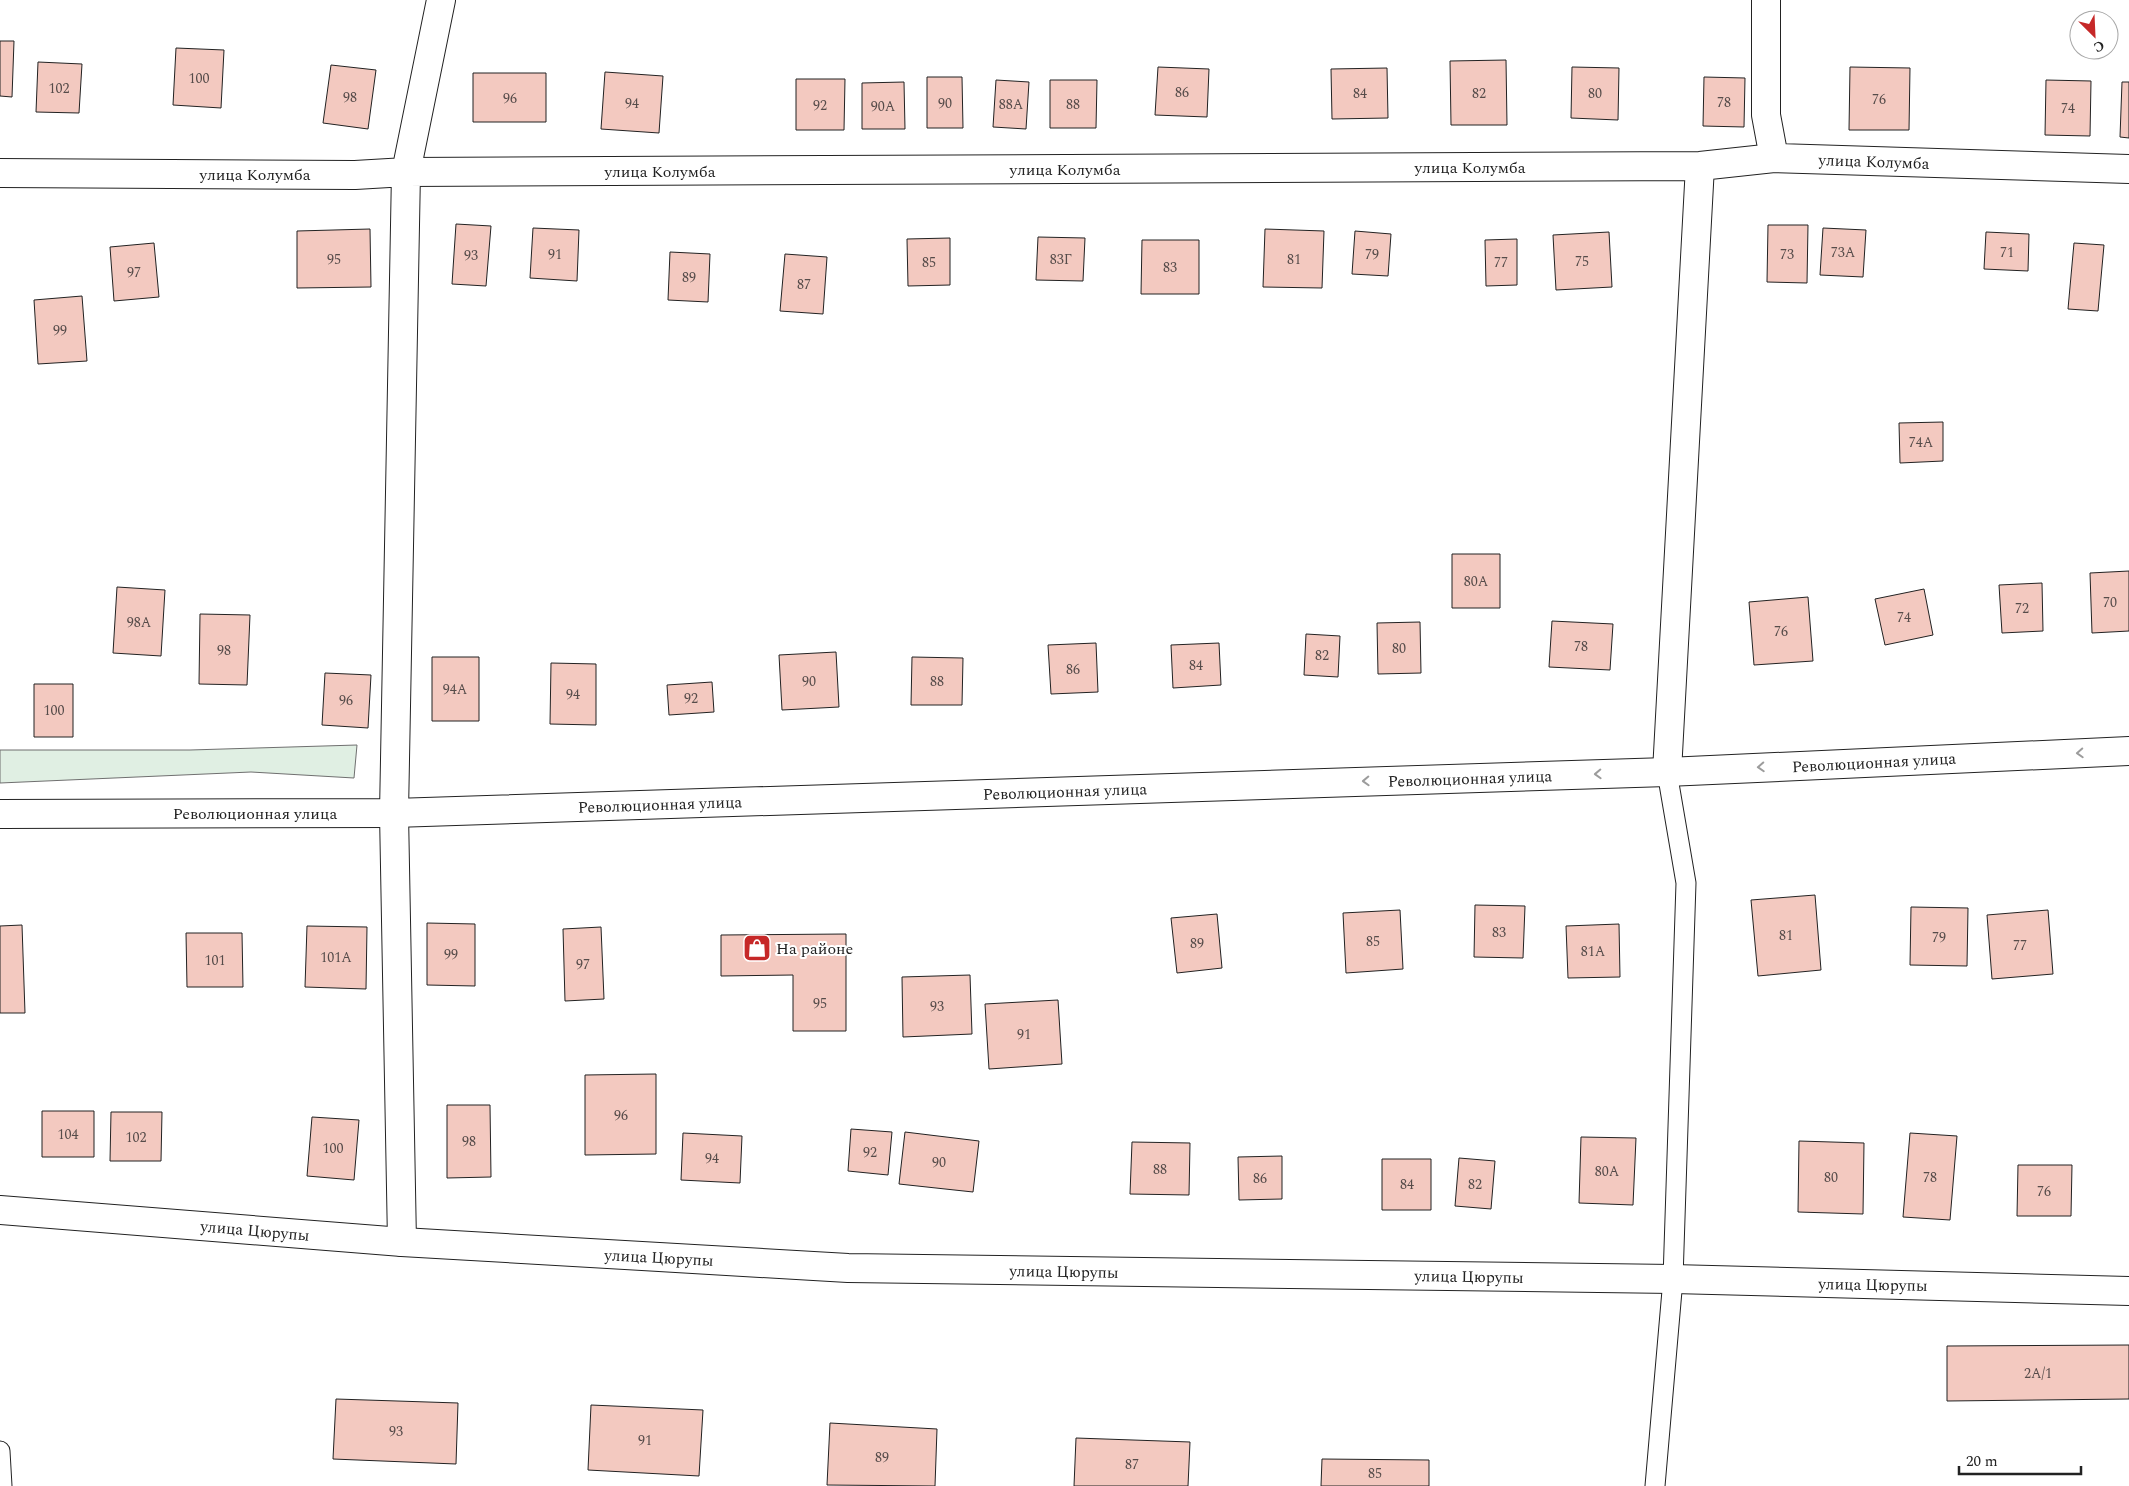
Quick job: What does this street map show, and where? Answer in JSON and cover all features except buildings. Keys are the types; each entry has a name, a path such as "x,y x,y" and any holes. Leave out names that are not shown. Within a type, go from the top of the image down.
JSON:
{"street":[{"path":"402,1242 394,813 406,172 441,0"},
{"path":"1766,0 1766,115 1774,158"},
{"name":"улица Колумба","path":"0,173 355,175 406,172 1700,166 1774,158 2129,169"},
{"path":"1667,772 1700,166"},
{"name":"Революционная улица","path":"0,814 394,813 1667,772 2129,750"},
{"name":"улица Цюрупы","path":"0,1210 402,1242 848,1268 1673,1279 2129,1291"}],"lane":[{"path":"1655,1486 1673,1279 1686,883 1667,772"},
{"path":"0,1451 2,1486"}],"green space":[{"path":"357,745 354,778 251,772 0,783 0,750 190,750"}],"place":[{"name":"На районе","path":"757,948"}]}
